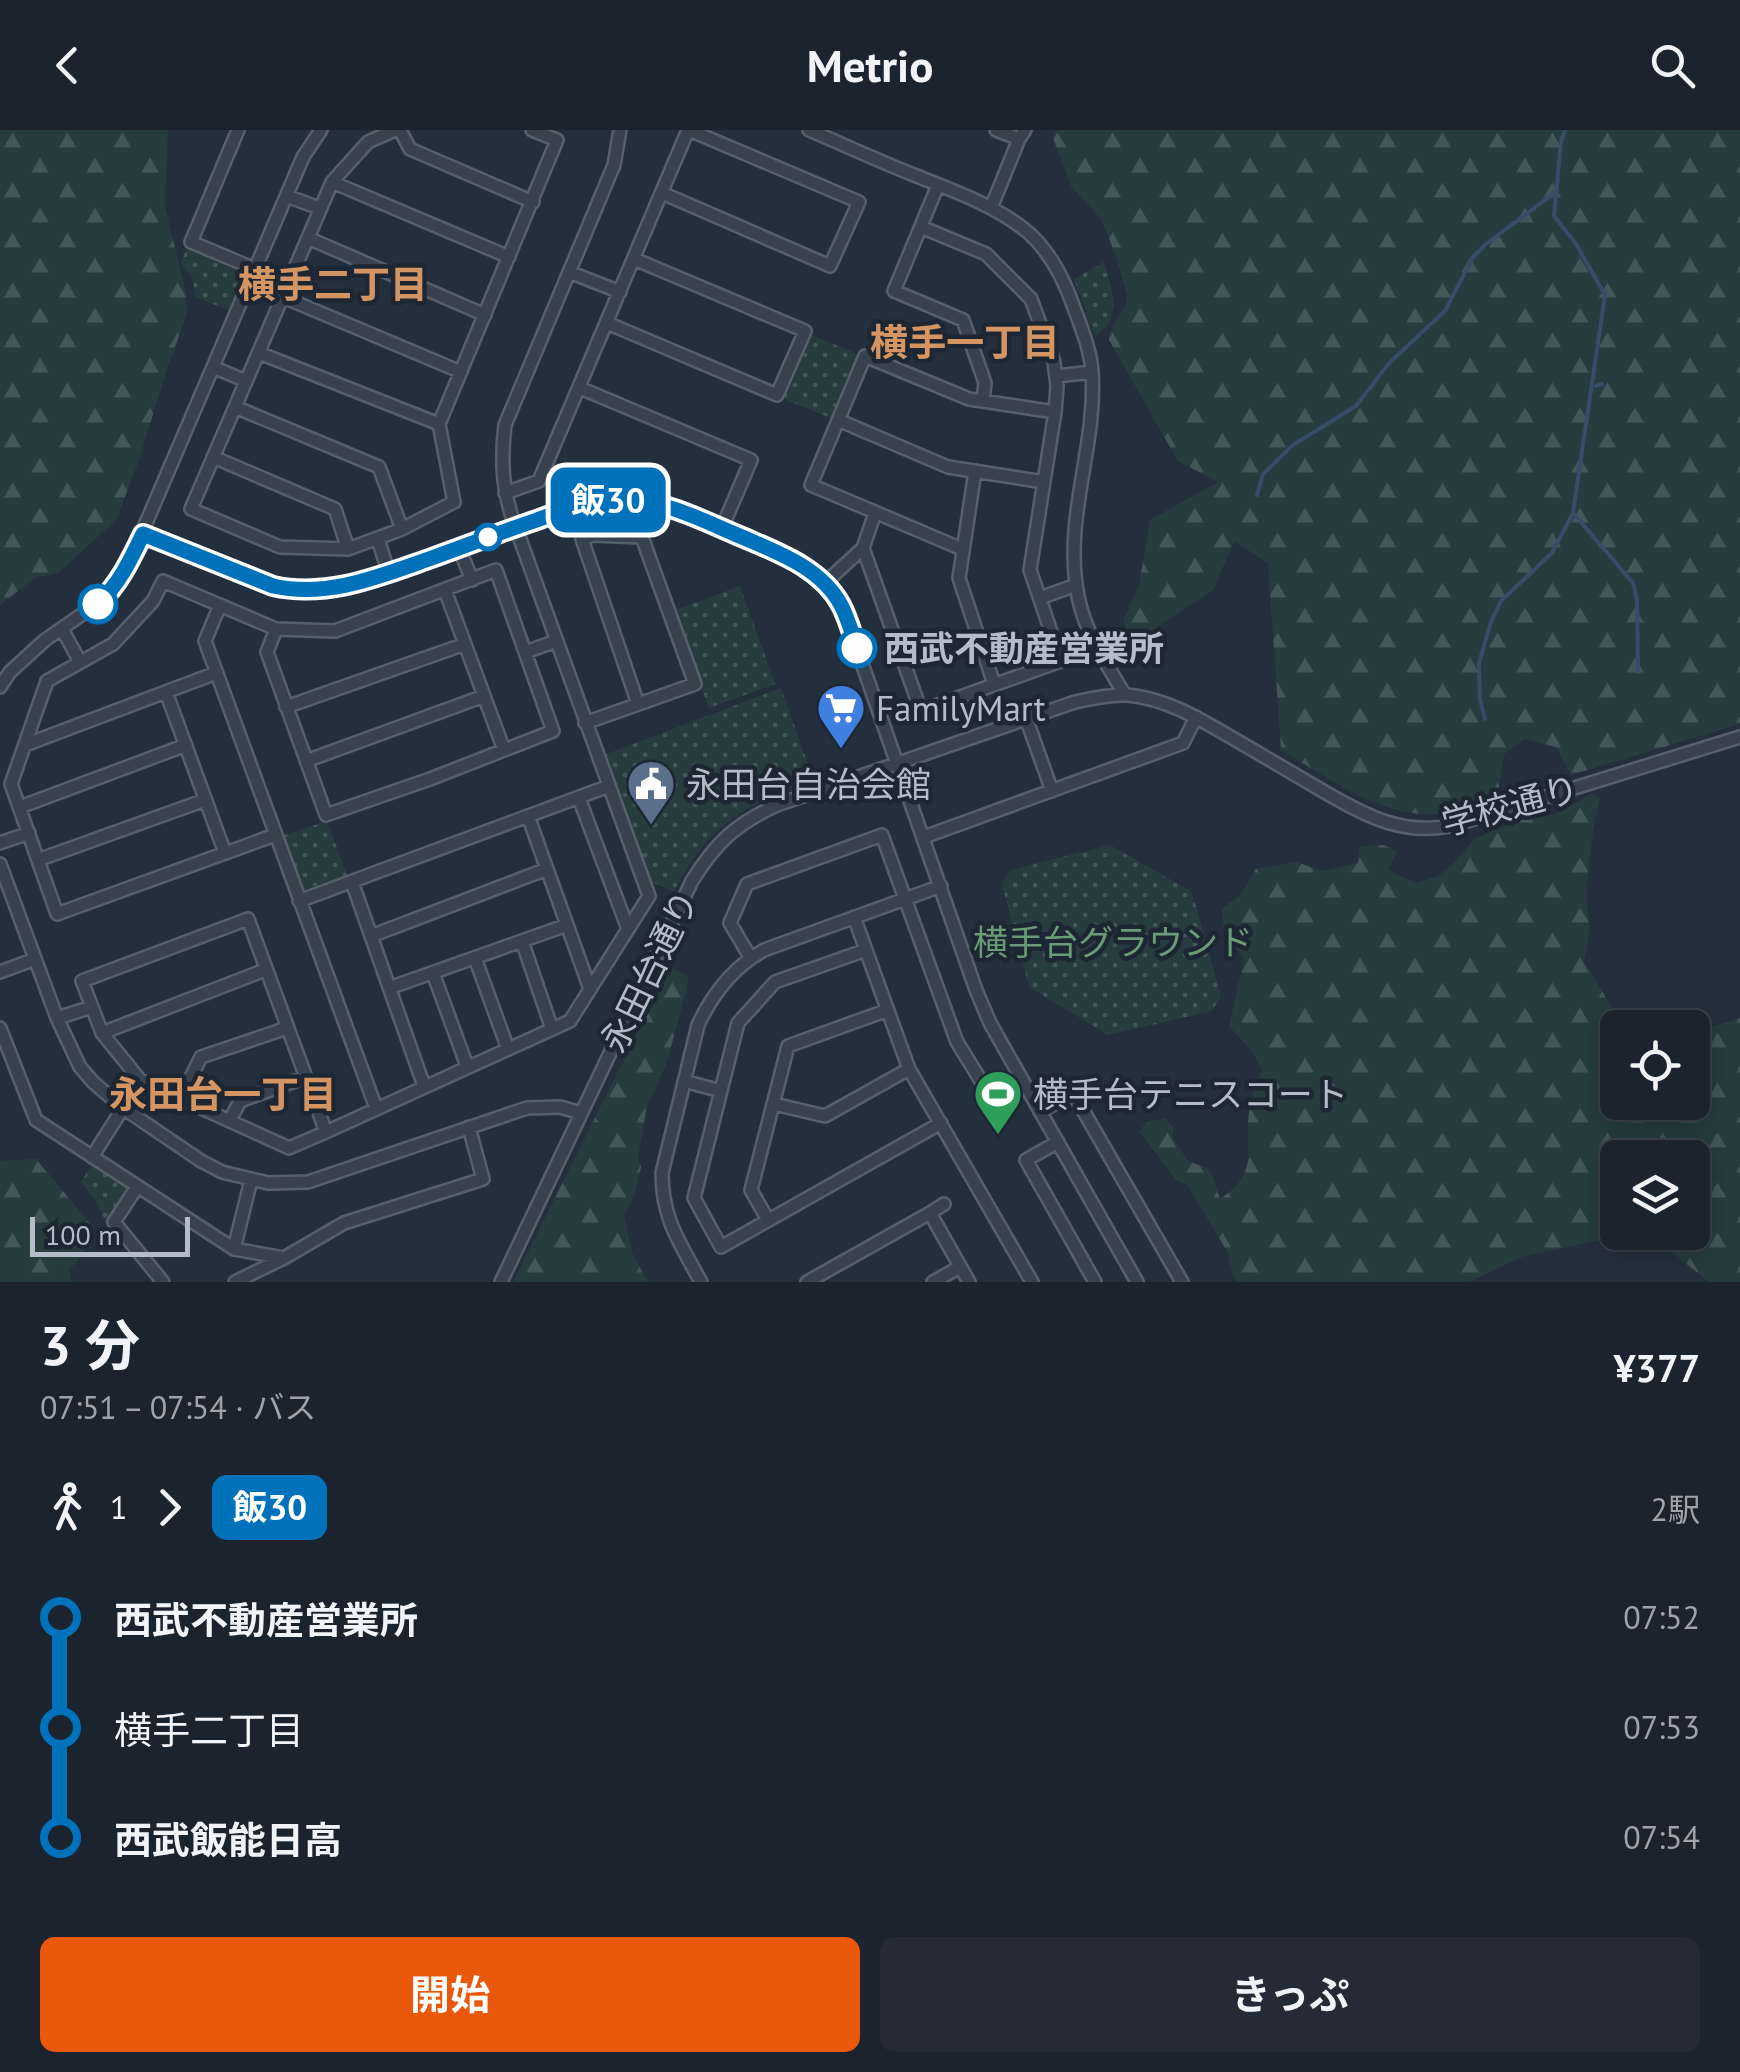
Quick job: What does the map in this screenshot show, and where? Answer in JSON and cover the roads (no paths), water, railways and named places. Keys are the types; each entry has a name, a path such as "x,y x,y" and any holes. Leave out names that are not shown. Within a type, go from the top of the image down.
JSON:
{"street":[{"path":"238,130 191,242 254,269"},
{"path":"0,687 44,640 80,618 113,589 125,572 254,269 304,157 321,130"},
{"path":"532,130 558,140 439,424 454,502 402,529 348,549 280,547 191,510 319,208 332,182 368,142 397,130 410,149 532,202"},
{"path":"326,1132 248,919 82,981 102,1034 140,1080 289,1148 326,1132 467,1066 570,1022 649,896 505,493 504,425 614,165 620,130"},
{"path":"505,493 539,480 688,130 859,202 830,266 662,193"},
{"path":"809,130 991,208 1036,239 1066,284 1092,372 1092,412 1074,534 1076,585 1080,612 1090,638 1124,695"},
{"path":"991,208 1022,135 996,130"},
{"path":"332,182 509,258"},
{"path":"938,184 894,291 963,320 985,382 983,401"},
{"path":"287,196 319,208"},
{"path":"862,548 921,711 1061,661 1030,570 1055,412 1054,362 1031,299 986,254 921,226"},
{"path":"308,238 485,315"},
{"path":"607,323 778,395 805,331 634,259"},
{"path":"569,272 620,292"},
{"path":"283,297 461,372"},
{"path":"259,352 439,424"},
{"path":"962,549 811,485 865,356 969,399 1055,412"},
{"path":"213,367 246,380"},
{"path":"1057,376 1092,372"},
{"path":"580,388 751,460 722,528"},
{"path":"235,407 379,468 402,529"},
{"path":"838,420 948,467 1044,482"},
{"path":"213,457 335,509 348,549"},
{"path":"975,471 958,578 994,684"},
{"path":"143,534 273,586 319,590 389,574 590,502 624,499 649,502 722,528 805,567 825,582 843,609 990,1023 1138,1282"},
{"path":"585,722 695,684 642,537 649,502"},
{"path":"825,582 862,548 875,513"},
{"path":"638,704 582,538 642,537"},
{"path":"378,539 389,574"},
{"path":"459,548 472,580"},
{"path":"275,835 57,914 12,784 48,680 114,644 154,601 163,581 276,629 335,631 496,570 554,730 326,815 267,652 276,629"},
{"path":"1040,598 1076,585"},
{"path":"445,590 504,750"},
{"path":"220,604 205,641 376,1108"},
{"path":"62,629 80,662"},
{"path":"526,652 556,641"},
{"path":"286,708 465,644"},
{"path":"25,744 216,673"},
{"path":"166,692 225,853"},
{"name":"永田台通り","path":"501,1282 692,881 710,853 748,818 777,805 1026,718 1093,697 1124,695"},
{"name":"学校通り","path":"1124,695 1161,702 1196,717 1355,809 1396,826 1414,828 1451,826 1740,737"},
{"path":"306,760 484,696"},
{"path":"924,837 1183,743 1196,717"},
{"path":"1026,718 1052,790"},
{"path":"20,807 186,745"},
{"path":"299,901 609,786"},
{"path":"579,798 628,928"},
{"path":"38,860 206,800"},
{"path":"528,816 590,989"},
{"path":"0,844 29,833"},
{"path":"750,957 730,922 747,884 882,834 957,1042 991,1097 1021,1080"},
{"path":"0,864 57,1018 80,1067 124,1108 201,1162 222,1172 268,1183 308,1182 526,1108 560,1107 581,1113"},
{"path":"371,936 547,869"},
{"path":"352,882 424,1086"},
{"path":"700,1282 669,1223 662,1173 698,1026 707,1007 730,975 750,957 941,886"},
{"path":"854,917 910,1069 1032,1282"},
{"path":"390,988 567,925"},
{"path":"522,941 552,1029"},
{"path":"866,950 775,982 738,1023 694,1198 721,1247 941,1123"},
{"path":"476,958 508,1048"},
{"path":"1,967 35,959"},
{"path":"102,1034 265,970"},
{"path":"433,972 467,1066"},
{"path":"57,1018 92,1007"},
{"path":"768,1220 751,1190 788,1046 888,1010"},
{"path":"0,1028 36,1120 234,1249 284,1258"},
{"path":"181,1097 201,1056 287,1028"},
{"path":"774,1104 826,1116 910,1069"},
{"path":"0,1079 17,1073"},
{"path":"230,1120 240,1100 306,1076"},
{"path":"684,1081 721,1091"},
{"path":"1040,1112 1072,1093 1182,1282"},
{"path":"92,1157 124,1108"},
{"path":"235,1282 344,1223 484,1180 469,1127"},
{"path":"1058,1142 1026,1160 1094,1282"},
{"path":"234,1249 251,1180"},
{"path":"136,1186 114,1222 163,1282"},
{"path":"807,1282 944,1204"},
{"path":"930,1213 968,1282"},
{"path":"933,1282 960,1267"}],"waterway":[{"path":"1485,719 1479,663 1491,622 1501,601 1552,553 1573,513 1605,295 1576,244 1554,216 1565,130"},
{"path":"1257,495 1263,474 1293,445 1356,406 1390,362 1445,311 1473,257 1557,191"},
{"path":"1596,386 1602,384"},
{"path":"1574,514 1633,583 1637,600 1638,672"}],"place":[{"name":"西武不動産営業所","path":"857,648"},
{"name":"FamilyMart","path":"841,750"},
{"name":"永田台自治会館","path":"651,826"},
{"name":"横手台テニスコート","path":"998,1136"}],"district":[{"name":"横手二丁目","path":"333,283"},
{"name":"横手一丁目","path":"965,341"},
{"name":"永田台一丁目","path":"223,1093"}],"park label":[{"name":"横手台グラウンド","path":"1113,942"}]}
